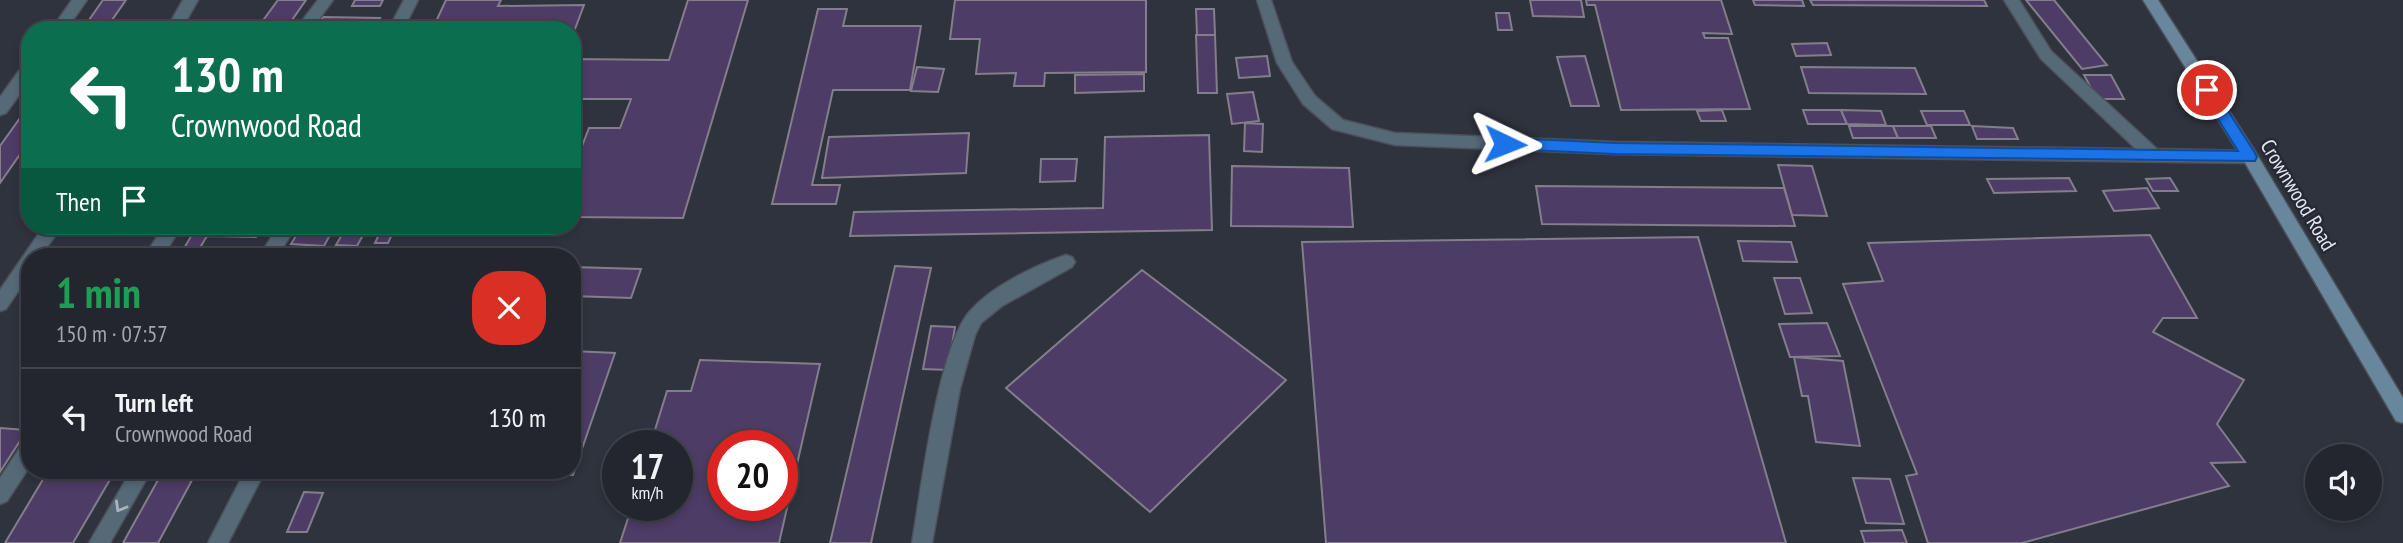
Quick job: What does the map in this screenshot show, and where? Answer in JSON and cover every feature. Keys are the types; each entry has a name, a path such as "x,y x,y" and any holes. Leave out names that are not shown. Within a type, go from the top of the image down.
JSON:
{"main road":[{"name":"Crownwood Road","path":"2150,0 2250,157 2403,415"}],"street":[{"path":"65,21 80,0"},
{"path":"178,21 191,0"},
{"path":"309,21 326,0"},
{"path":"400,21 411,0"},
{"path":"1264,0 1285,63 1309,100 1338,125 1395,139 1615,148 2250,157"},
{"path":"2011,0 2046,55 2154,156"},
{"path":"0,109 21,80"},
{"path":"922,543 958,356 973,320 1007,292 1066,262"},
{"path":"0,304 21,273"},
{"path":"0,495 21,463"},
{"path":"99,543 136,479"},
{"path":"218,543 251,479"}],"building":[{"path":"103,0 126,0 111,21 88,21"},
{"path":"278,0 306,0 291,21 263,21"},
{"path":"355,0 383,0 380,6 352,6"},
{"path":"446,0 501,0 498,6 584,5 578,21 436,21"},
{"path":"688,0 748,0 683,218 581,217 581,149 589,128 620,128 631,99 581,99 581,59 669,60"},
{"path":"955,0 1146,0 1146,72 1045,73 1044,86 1014,86 1016,73 976,74 980,39 950,39"},
{"path":"1530,0 1581,0 1584,17 1533,16"},
{"path":"1586,0 1721,0 1732,34 1703,33 1705,38 1728,38 1750,109 1621,110 1595,5 1587,5"},
{"path":"1753,0 1802,0 1804,6 1755,5"},
{"path":"1810,0 1984,0 1987,6 1813,5"},
{"path":"2026,0 2054,0 2107,65 2082,69"},
{"path":"818,9 847,9 843,26 921,26 910,90 833,90 812,185 840,185 836,204 772,204"},
{"path":"1196,9 1214,9 1215,35 1197,35"},
{"path":"1496,13 1509,13 1512,30 1498,30"},
{"path":"323,17 380,18 378,21 321,21"},
{"path":"1196,35 1215,35 1217,93 1198,93"},
{"path":"1827,43 1831,55 1796,56 1792,44"},
{"path":"1267,56 1270,76 1239,78 1236,58"},
{"path":"1585,56 1599,106 1571,106 1557,57"},
{"path":"917,67 944,69 938,92 911,91"},
{"path":"1801,67 1915,68 1926,94 1809,93"},
{"path":"1144,74 1144,91 1075,93 1075,75"},
{"path":"2084,75 2111,75 2124,99 2097,99"},
{"path":"1253,92 1259,121 1232,124 1227,94"},
{"path":"1722,110 1726,121 1701,121 1697,111"},
{"path":"1803,110 1841,110 1847,124 1808,124"},
{"path":"1841,110 1881,111 1886,125 1847,124"},
{"path":"1921,111 1964,111 1970,125 1927,125"},
{"path":"21,117 21,153 0,183 0,146"},
{"path":"1245,123 1263,124 1262,152 1244,151"},
{"path":"1849,126 1893,126 1898,138 1853,138"},
{"path":"1893,126 1931,126 1936,138 1898,138"},
{"path":"1972,126 2013,128 2018,139 1977,139"},
{"path":"969,133 966,173 822,178 829,137"},
{"path":"1209,135 1212,230 850,236 854,212 1103,208 1105,137"},
{"path":"1041,159 1077,159 1075,181 1040,182"},
{"path":"1778,165 1812,166 1827,216 1792,215"},
{"path":"1232,166 1349,168 1353,227 1231,226"},
{"path":"2069,178 2076,191 1994,193 1987,179"},
{"path":"2170,178 2178,191 2153,191 2146,179"},
{"path":"1536,186 1784,188 1795,226 1542,224"},
{"path":"2147,188 2159,208 2114,211 2103,191"},
{"path":"192,235 257,235 207,236 200,248 184,248"},
{"path":"296,235 330,235 324,246 291,244"},
{"path":"342,235 363,235 357,246 336,245"},
{"path":"379,235 392,235 388,243 375,243"},
{"path":"2150,235 2197,318 2163,318 2153,332 2244,380 2217,424 2245,462 2211,463 2229,486 2022,543 1928,543 1906,476 1917,474 1843,284 1883,281 1868,243"},
{"path":"1698,237 1786,543 1326,543 1302,242"},
{"path":"1738,241 1791,242 1797,262 1743,261"},
{"path":"895,266 931,268 871,543 830,543"},
{"path":"581,267 641,269 631,298 581,296"},
{"path":"1142,270 1286,380 1150,512 1006,388"},
{"path":"1774,278 1800,278 1812,313 1785,314"},
{"path":"1827,323 1840,356 1790,357 1779,324"},
{"path":"931,326 955,327 948,370 923,369"},
{"path":"581,351 615,353 581,452"},
{"path":"1794,357 1843,361 1860,446 1816,442 1808,396 1802,396"},
{"path":"700,360 820,364 798,460 798,430 707,430 707,521 784,521 779,543 620,543 627,521 693,521 693,430 655,430 667,391 691,391"},
{"path":"0,428 21,430 21,439 0,472"},
{"path":"1853,478 1890,479 1904,524 1866,523"},
{"path":"43,479 110,479 73,543 5,543"},
{"path":"159,479 193,479 158,543 123,543"},
{"path":"304,492 323,493 307,532 287,532"},
{"path":"1902,530 1907,543 1865,543 1861,531"}],"route":[{"path":"1505,144 2250,157 2207,90"}]}
